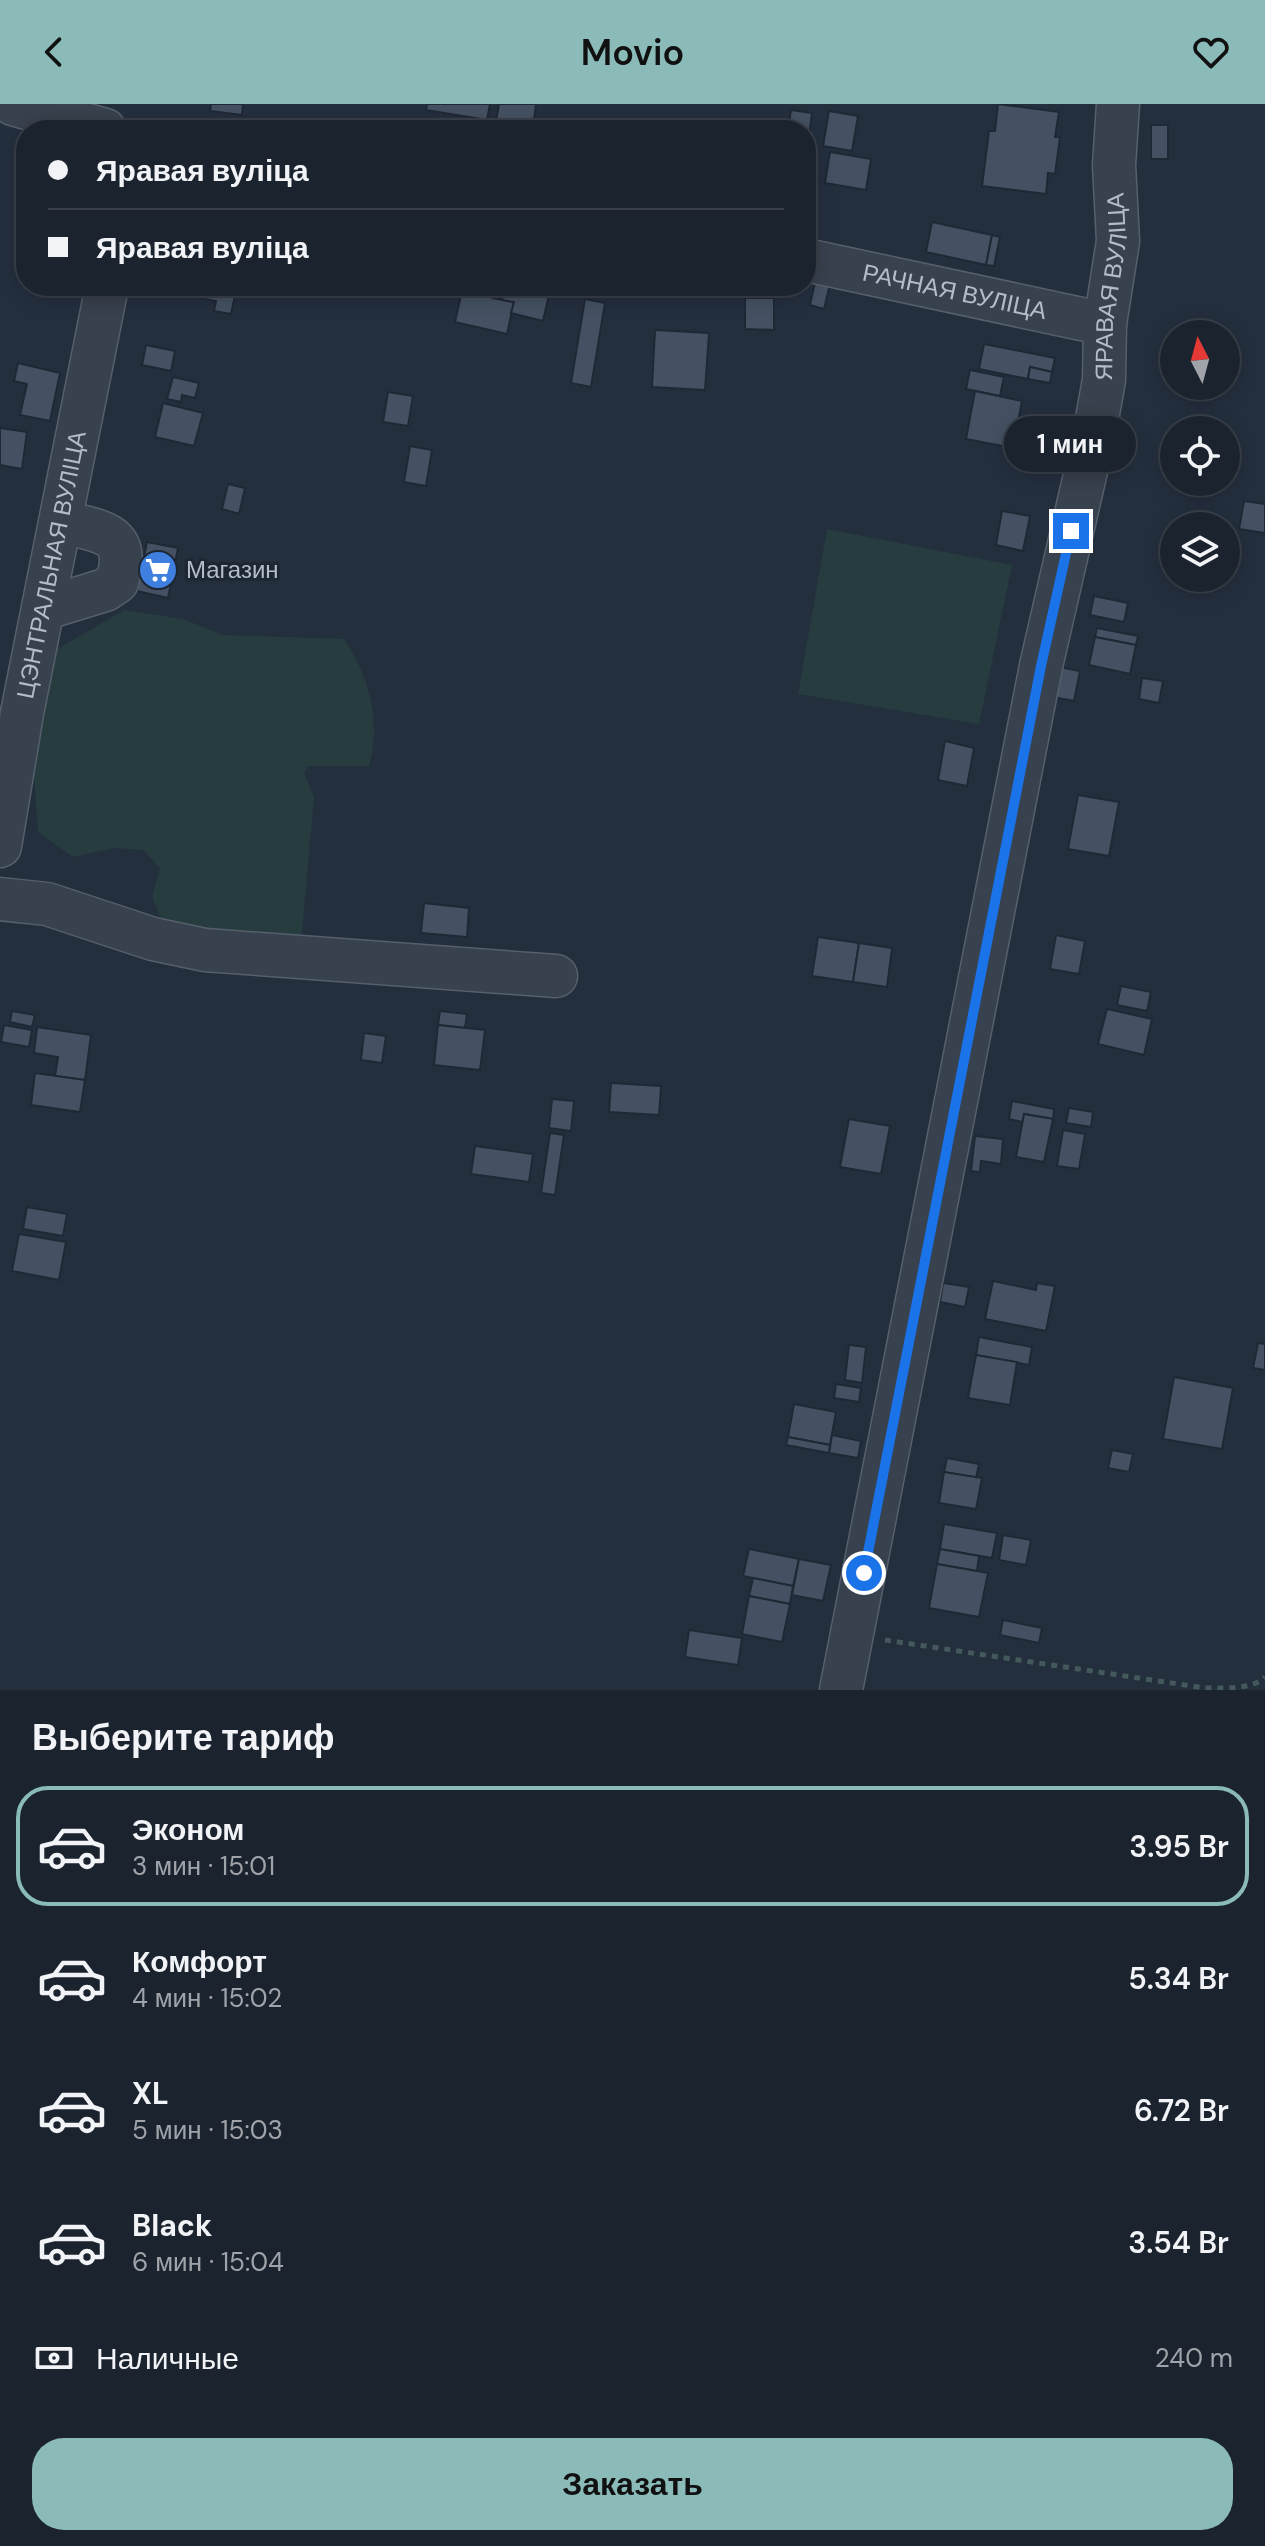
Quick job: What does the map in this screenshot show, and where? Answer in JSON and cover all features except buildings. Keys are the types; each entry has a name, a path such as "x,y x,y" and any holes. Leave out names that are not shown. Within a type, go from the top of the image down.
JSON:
{"street":[{"path":"13,104 70,120"},
{"name":"ЯРАВАЯ ВУЛІЦА","path":"841,1690 1041,666 1104,380 1105,324 1118,241 1114,165 1118,104"},
{"name":"РАЧНАЯ ВУЛІЦА","path":"816,262 1105,324"},
{"name":"ЦЭНТРАЛЬНАЯ ВУЛІЦА","path":"0,846 22,713 105,296"},
{"path":"43,609 105,590 117,582 122,566 122,548 114,538 61,521"},
{"path":"0,899 47,904 153,939 205,950 556,976"}],"path":[{"path":"852,1635 1205,1688 1232,1688 1260,1682 1265,1677"}],"green space":[{"path":"827,529 1012,565 979,724 798,694"},
{"path":"124,610 183,619 223,635 344,639 353,653 371,700 373,750 369,766 308,766 304,773 314,797 302,933 282,944 161,919 152,897 160,868 143,850 114,848 73,857 38,832 31,728 52,652"}],"place":[{"name":"Магазин","path":"158,570"}],"route":[{"path":"864,1573 1041,666 1071,531"}]}
